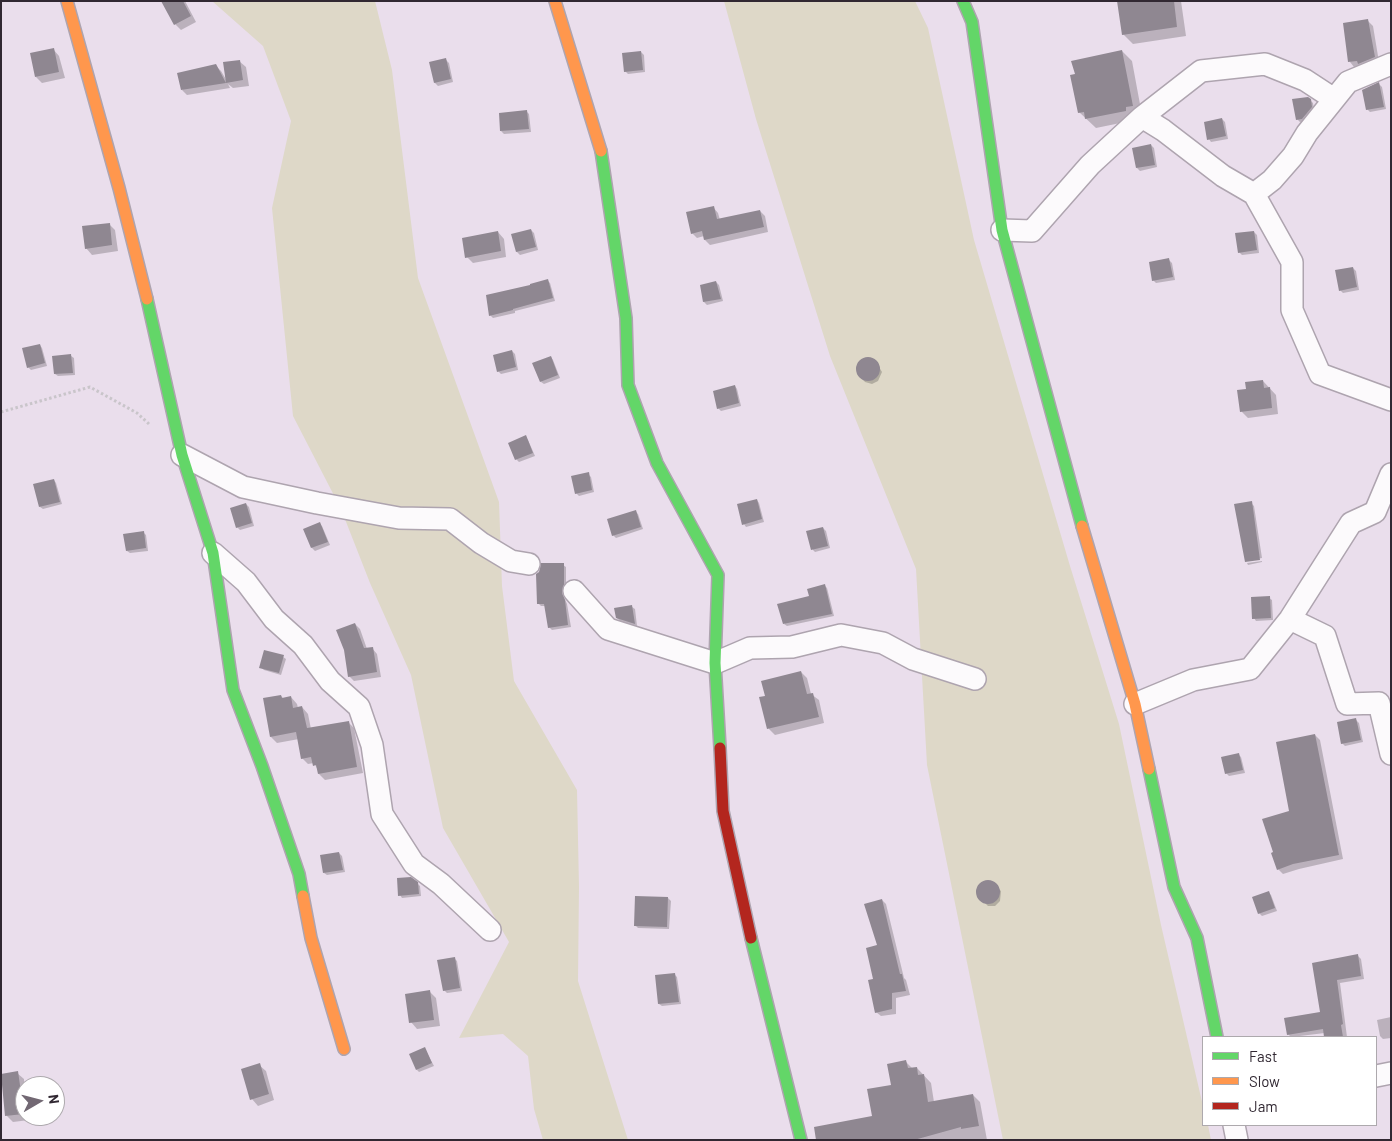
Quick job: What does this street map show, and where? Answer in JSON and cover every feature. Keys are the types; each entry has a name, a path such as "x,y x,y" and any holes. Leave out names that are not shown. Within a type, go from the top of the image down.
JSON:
{"street":[{"path":"68,1 119,188 158,342 182,455 213,553 233,690 262,766 299,874 312,938 344,1048"},
{"path":"555,1 602,155 626,318 628,385 657,463 718,575 715,663 723,811 755,956 801,1140"},
{"path":"962,1 972,22 1002,230 1093,568 1135,704 1174,887 1198,938 1217,1036"},
{"path":"1002,230 1032,231 1090,165 1142,117 1201,71 1265,64 1305,80 1334,99"},
{"path":"1254,194 1278,174 1293,156 1306,133 1348,82 1391,64"},
{"path":"1142,117 1163,130 1223,176 1254,194 1292,262 1292,310 1320,374 1391,400"},
{"path":"182,455 243,487 399,518 450,519 480,543 503,556 511,560 530,564"},
{"path":"1135,704 1193,680 1250,669 1290,619 1351,523 1375,512 1391,474"},
{"path":"213,553 246,582 274,619 303,645 330,681 359,708 372,745 382,814 414,864 441,884 490,930"},
{"path":"574,591 608,629 715,663 750,648 792,647 841,636 884,643 914,659 975,679"},
{"path":"1290,619 1325,636 1347,704 1379,703 1391,754"},
{"path":"1377,1076 1391,1073"},
{"path":"1235,1126 1237,1140"}],"path":[{"path":"1,412 90,387 137,413 150,425"}],"shaded area":[{"path":"212,1 375,1 392,70 418,278 499,502 502,586 514,681 577,790 578,981 628,1140 543,1140 534,1109 528,1056 503,1034 459,1038 509,942 443,828 411,675 370,583 341,509 293,416 272,208 291,121 263,46"},
{"path":"724,1 915,1 928,28 974,240 1070,566 1119,724 1161,925 1202,1102 1202,1126 1208,1126 1211,1140 1003,1140 927,765 916,569 830,356 756,119"}],"building":[{"path":"161,1 183,1 191,16 174,25"},
{"path":"1117,1 1174,1 1177,27 1122,35"},
{"path":"1368,19 1375,57 1358,64 1357,61 1348,62 1343,23"},
{"path":"54,48 59,72 35,77 30,53"},
{"path":"1122,50 1133,106 1126,107 1126,111 1085,119 1084,112 1078,113 1070,75 1075,74 1071,61"},
{"path":"641,51 643,70 624,72 622,53"},
{"path":"446,58 451,79 434,83 429,62"},
{"path":"240,60 243,80 226,83 223,62"},
{"path":"216,64 226,83 181,90 177,73"},
{"path":"1379,82 1384,107 1366,110 1362,90"},
{"path":"1308,97 1311,99 1312,107 1302,119 1296,120 1292,99"},
{"path":"527,110 529,129 500,131 499,113"},
{"path":"1222,118 1226,136 1207,140 1204,122"},
{"path":"1151,144 1155,165 1136,168 1132,148"},
{"path":"714,206 717,219 760,210 764,227 704,240 702,231 691,234 686,212"},
{"path":"110,223 112,245 85,249 82,226"},
{"path":"531,229 536,247 516,252 511,234"},
{"path":"498,231 501,251 465,258 462,238"},
{"path":"1254,231 1257,250 1238,253 1235,233"},
{"path":"1169,258 1173,277 1152,281 1149,262"},
{"path":"1353,267 1357,287 1339,291 1335,270"},
{"path":"548,279 553,298 489,316 486,295"},
{"path":"716,281 721,299 703,302 700,285"},
{"path":"40,344 45,363 27,368 22,348"},
{"path":"512,350 516,367 497,372 493,355"},
{"path":"71,354 73,373 54,374 52,356"},
{"path":"551,356 558,375 540,382 532,363"},
{"path":"868,357 873,358 879,364 879,374 873,380 868,381 863,380 857,374 856,369 857,364 863,358"},
{"path":"1263,380 1264,388 1270,387 1272,408 1240,412 1237,390 1246,389 1245,382"},
{"path":"735,385 739,403 717,409 713,391"},
{"path":"526,435 533,453 515,460 508,443"},
{"path":"589,472 592,490 575,494 571,476"},
{"path":"54,479 60,502 39,507 33,484"},
{"path":"757,499 762,519 742,525 737,504"},
{"path":"1252,501 1260,560 1245,562 1234,504"},
{"path":"246,503 252,523 236,528 230,508"},
{"path":"636,510 641,527 612,536 607,519"},
{"path":"320,522 328,542 311,548 303,529"},
{"path":"823,527 828,546 811,550 806,531"},
{"path":"144,531 146,548 126,551 123,534"},
{"path":"541,563 564,563 562,593 565,600 568,625 548,628 544,604 537,604 536,574 539,572"},
{"path":"825,584 832,614 783,624 777,604 809,596 807,589"},
{"path":"1270,596 1271,618 1252,619 1251,597"},
{"path":"632,605 635,624 616,618 614,608"},
{"path":"355,623 364,648 373,647 377,672 348,677 344,650 336,630"},
{"path":"264,650 284,655 279,673 259,668"},
{"path":"801,671 807,694 813,693 819,717 767,729 759,697 765,696 761,681"},
{"path":"281,695 282,698 291,696 293,708 302,706 307,728 349,721 357,767 318,774 316,765 313,766 311,757 301,759 296,732 270,737 263,698"},
{"path":"1356,718 1361,740 1341,744 1337,722"},
{"path":"1315,734 1339,855 1293,864 1277,870 1262,819 1289,811 1276,742"},
{"path":"1239,753 1243,770 1225,774 1221,757"},
{"path":"339,852 343,870 323,873 320,855"},
{"path":"411,877 418,882 419,894 398,896 397,878"},
{"path":"988,880 993,881 999,887 999,897 993,903 988,904 983,903 977,897 976,892 977,887 983,881"},
{"path":"1269,891 1275,908 1258,914 1252,897"},
{"path":"635,896 668,897 667,927 634,926"},
{"path":"882,899 900,974 902,974 906,991 892,993 892,1009 875,1013 868,980 873,979 866,948 877,945 864,904"},
{"path":"1358,954 1361,976 1337,980 1343,1036 1324,1036 1323,1029 1287,1035 1284,1018 1320,1012 1312,963"},
{"path":"455,957 460,988 443,991 437,960"},
{"path":"675,973 679,1002 658,1004 655,975"},
{"path":"430,990 434,1020 409,1023 405,994"},
{"path":"425,1047 432,1063 416,1070 409,1054"},
{"path":"906,1060 908,1068 917,1067 918,1075 924,1074 928,1102 973,1094 979,1126 961,1129 961,1127 914,1140 816,1140 814,1127 872,1116 867,1089 891,1085 887,1064"},
{"path":"260,1063 269,1094 250,1100 241,1069"},
{"path":"18,1071 19,1076 15,1076 15,1115 5,1116 1,1074"}],"traffic: fast":[{"path":"963,1 972,22 1002,230 1082,526"},
{"path":"601,151 626,318 628,385 657,463 718,575 715,663 720,748"},
{"path":"147,299 182,455 213,553 233,690 262,766 299,874 303,896"},
{"path":"1149,769 1174,887 1197,938 1217,1036"},
{"path":"751,938 801,1140"}],"traffic: slow":[{"path":"67,1 119,188 147,299"},
{"path":"555,1 601,151"},
{"path":"1082,526 1135,704 1149,769"},
{"path":"303,896 311,938 344,1049"}],"traffic: jam":[{"path":"720,748 723,811 751,938"}]}
